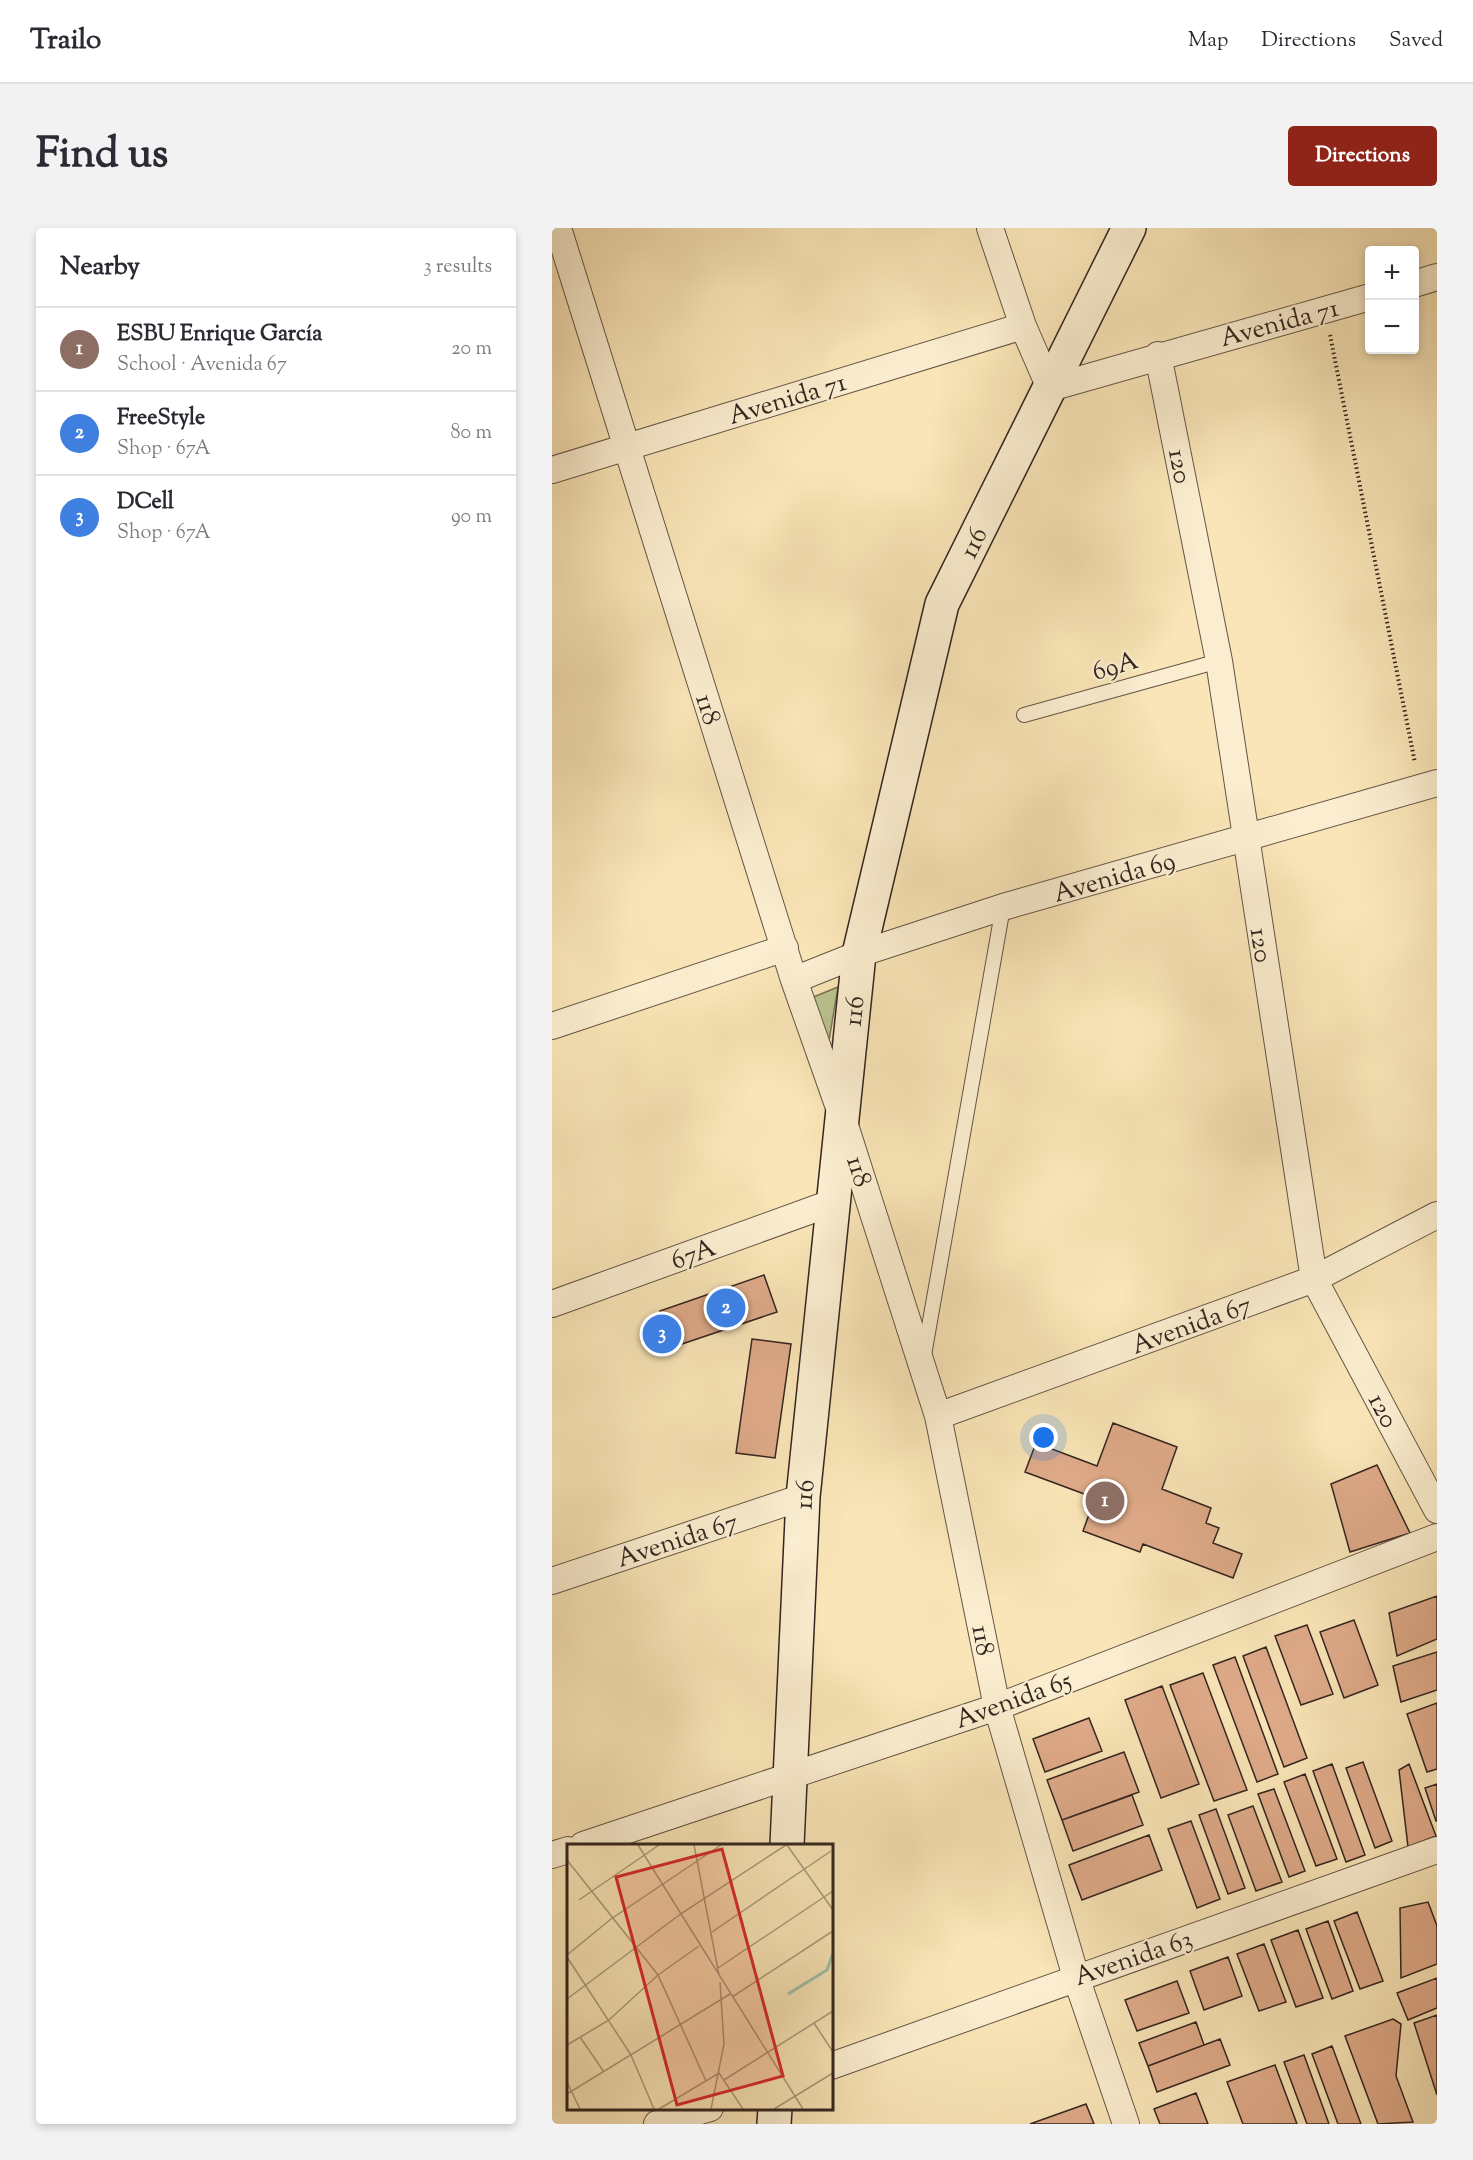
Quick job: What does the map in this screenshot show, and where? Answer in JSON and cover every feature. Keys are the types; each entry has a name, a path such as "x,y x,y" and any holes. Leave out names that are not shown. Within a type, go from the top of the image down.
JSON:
{"street":[{"name":"118","path":"558,228 794,980 843,1119 938,1416 997,1707 1076,1977 1126,2124"},
{"path":"990,228 1023,326 1050,388"},
{"name":"116","path":"787,1844 802,1497 859,954 942,604 1129,228"},
{"path":"1419,283 1437,278"},
{"name":"Avenida 71","path":"1050,388 1158,355 1365,298"},
{"name":"Avenida 71","path":"552,470 1023,326"},
{"name":"120","path":"1158,355 1219,661 1314,1279 1437,1510"},
{"name":"Avenida 69","path":"794,980 859,954 1003,907 1428,785"},
{"path":"552,1026 785,948"},
{"name":"67A","path":"552,1304 834,1202"},
{"name":"Avenida 67","path":"938,1416 1314,1279 1437,1215"},
{"name":"Avenida 67","path":"552,1581 802,1497"},
{"name":"Avenida 65","path":"586,1844 997,1707 1437,1537"},
{"path":"552,1855 567,1850"},
{"name":"Avenida 63","path":"832,2066 1437,1850"},
{"path":"657,2124 707,2109"},
{"path":"774,2124 776,2109"}],"lane":[{"name":"69A","path":"1024,715 1219,661"},
{"path":"922,1366 1003,907"}],"path":[{"path":"1325,310 1428,785"}],"green space":[{"path":"838,987 825,1064 806,1000"}],"building":[{"path":"764,1275 777,1312 673,1347 660,1311"},
{"path":"752,1339 791,1344 775,1458 736,1453"},
{"path":"1113,1423 1177,1447 1162,1489 1211,1508 1206,1523 1219,1528 1213,1543 1242,1554 1233,1578 1143,1544 1140,1552 1083,1531 1095,1498 1025,1472 1036,1443 1097,1466"},
{"path":"1377,1465 1410,1533 1350,1552 1331,1484"},
{"path":"1437,1596 1437,1639 1397,1656 1389,1613"},
{"path":"1354,1620 1378,1685 1344,1698 1320,1632"},
{"path":"1307,1625 1333,1694 1301,1705 1275,1636"},
{"path":"1266,1647 1307,1758 1284,1767 1243,1656"},
{"path":"1437,1652 1437,1690 1401,1702 1393,1666"},
{"path":"1235,1657 1278,1774 1257,1782 1213,1665"},
{"path":"1203,1673 1247,1790 1214,1801 1170,1685"},
{"path":"1162,1686 1199,1784 1161,1798 1125,1700"},
{"path":"1437,1703 1437,1769 1427,1772 1407,1714"},
{"path":"1089,1718 1102,1751 1045,1772 1033,1739"},
{"path":"1124,1752 1139,1792 1062,1820 1047,1780"},
{"path":"1363,1762 1392,1841 1375,1848 1346,1768"},
{"path":"1332,1764 1365,1855 1346,1862 1313,1771"},
{"path":"1409,1764 1436,1836 1408,1847 1399,1770"},
{"path":"1305,1774 1337,1859 1316,1866 1284,1782"},
{"path":"1437,1784 1437,1821 1436,1821 1425,1788"},
{"path":"1274,1789 1305,1871 1289,1877 1258,1794"},
{"path":"1132,1795 1143,1825 1073,1851 1062,1820"},
{"path":"1253,1806 1282,1882 1256,1891 1228,1815"},
{"path":"1216,1809 1245,1888 1228,1894 1199,1815"},
{"path":"1191,1821 1220,1899 1197,1908 1168,1829"},
{"path":"1149,1835 1162,1870 1082,1900 1069,1865"},
{"path":"1428,1902 1437,1926 1437,1964 1401,1978 1400,1908"},
{"path":"1357,1912 1383,1981 1360,1989 1334,1921"},
{"path":"1328,1921 1353,1991 1332,1999 1306,1929"},
{"path":"1298,1930 1323,1998 1296,2007 1271,1940"},
{"path":"1264,1944 1286,2002 1259,2011 1237,1954"},
{"path":"1228,1957 1242,1996 1204,2010 1190,1971"},
{"path":"1437,1978 1437,2008 1408,2020 1397,1993"},
{"path":"1177,1981 1189,2013 1137,2031 1125,2000"},
{"path":"1437,2015 1437,2095 1414,2023"},
{"path":"1393,2019 1401,2024 1396,2076 1413,2122 1378,2124 1345,2036"},
{"path":"1196,2022 1204,2045 1148,2066 1139,2043"},
{"path":"1220,2039 1230,2065 1157,2092 1148,2066"},
{"path":"1332,2046 1361,2124 1338,2124 1312,2054"},
{"path":"1304,2055 1329,2124 1307,2124 1284,2062"},
{"path":"1275,2065 1297,2124 1243,2124 1227,2082"},
{"path":"1196,2093 1208,2124 1160,2124 1154,2109"},
{"path":"1086,2104 1094,2124 1030,2124"}],"place":[{"name":"FreeStyle","path":"726,1308"},
{"name":"DCell","path":"662,1334"},
{"name":"ESBU Enrique García","path":"1105,1501"}]}
